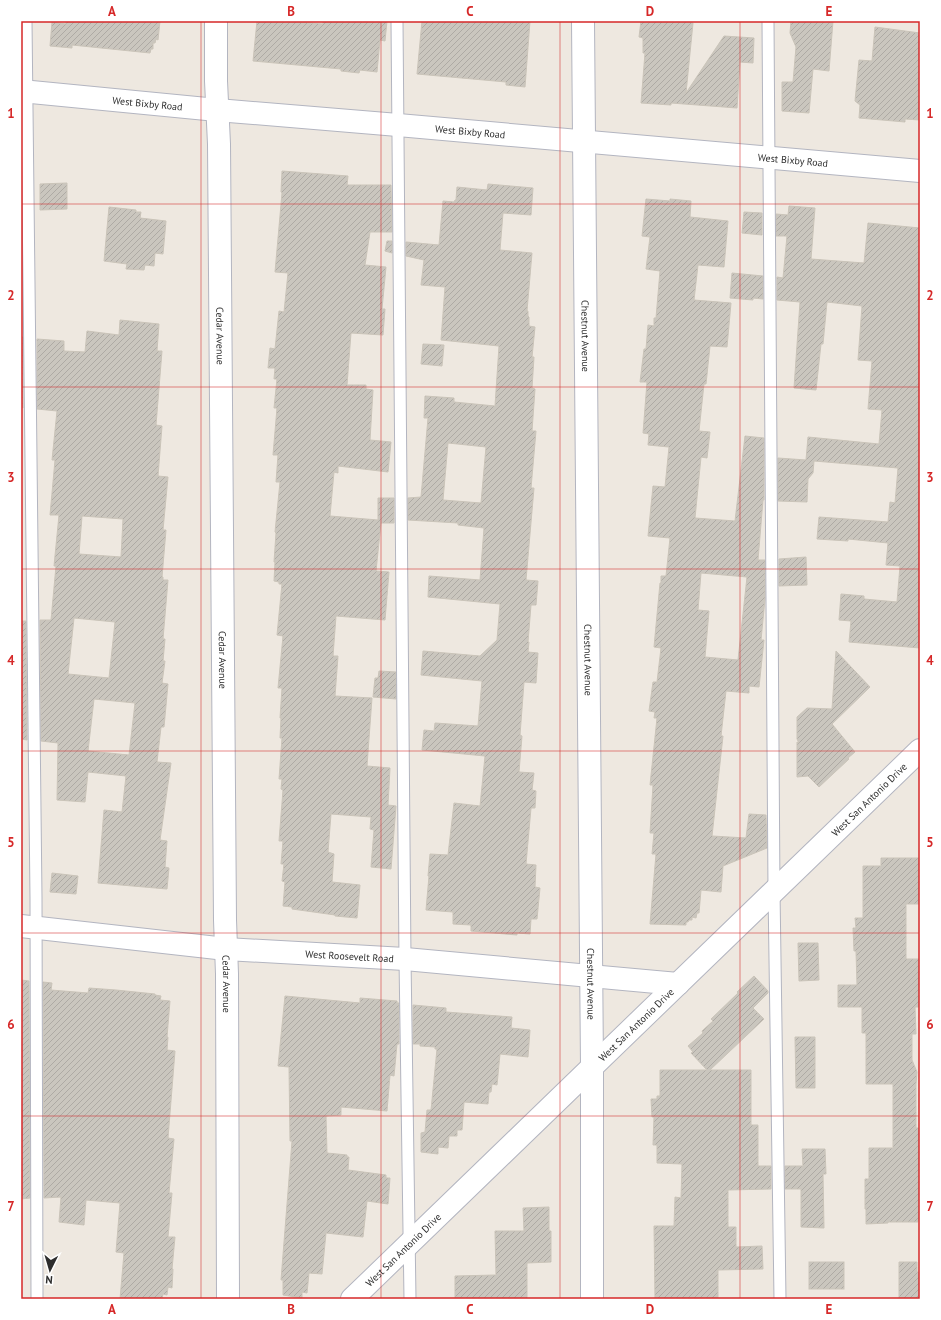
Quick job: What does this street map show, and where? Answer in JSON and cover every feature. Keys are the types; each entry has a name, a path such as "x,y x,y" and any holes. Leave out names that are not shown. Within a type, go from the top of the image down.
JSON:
{"street":[{"name":"Cedar Avenue","path":"216,21 219,144 228,1299"},
{"name":"Chestnut Avenue","path":"583,21 592,1067 592,1299"},
{"name":"West Bixby Road","path":"24,92 920,171"},
{"name":"West San Antonio Drive","path":"352,1299 920,750"},
{"name":"West Roosevelt Road","path":"28,926 226,949 405,959 678,984"}],"lane":[{"path":"26,21 24,92 28,926 37,1299"},
{"path":"397,21 405,959 410,1299"},
{"path":"768,21 774,891 780,1299"}],"building":[{"path":"66,21 160,21 158,40 156,39 155,43 153,43 153,49 151,49 150,53 72,45 72,48 50,46 52,22 66,24"},
{"path":"257,21 289,21 323,24 323,21 387,21 385,41 380,40 377,72 360,70 359,73 341,71 341,69 253,61"},
{"path":"422,21 530,21 525,87 506,85 506,82 417,74"},
{"path":"641,21 688,21 693,23 686,93 724,36 754,38 753,63 740,62 737,108 671,103 671,105 641,103 645,53 643,53 643,38 639,37"},
{"path":"791,21 833,21 829,71 813,69 809,113 782,111 782,82 793,82 796,47 790,33"},
{"path":"875,27 920,33 920,120 905,119 905,122 859,118 860,105 855,101 859,60 872,61"},
{"path":"282,171 348,176 347,185 391,185 392,232 370,232 365,265 386,267 382,309 385,309 383,335 351,333 347,385 366,385 366,389 373,390 370,440 391,442 388,472 338,466 338,473 334,472 330,516 378,520 378,498 394,498 394,523 381,523 376,571 389,572 385,620 336,616 333,656 338,656 335,696 372,698 367,766 390,768 388,805 396,806 391,869 371,867 374,830 370,829 371,817 331,814 328,852 334,854 332,882 360,885 357,918 335,916 292,909 292,907 283,906 285,882 282,881 284,864 281,864 283,841 279,841 283,790 281,789 282,779 279,779 282,738 280,738 280,718 282,688 278,688 283,636 277,635 282,584 274,581 275,532 280,482 276,482 278,455 273,455 277,408 274,408 277,379 274,379 275,368 268,368 270,348 275,349 279,311 284,312 288,273 275,272 282,193"},
{"path":"67,183 67,209 40,210 40,184"},
{"path":"488,184 533,188 531,215 503,213 500,250 532,253 527,311 529,326 535,327 532,357 534,357 532,388 535,389 532,431 536,431 531,488 534,488 526,580 538,581 536,605 531,605 528,652 538,653 536,683 524,682 519,772 534,773 532,790 536,791 535,808 531,808 526,864 536,865 535,887 540,888 537,919 531,919 530,934 517,933 517,935 471,931 471,925 453,924 453,912 426,910 430,854 448,855 454,803 480,806 485,756 422,750 424,730 434,731 435,723 478,726 482,681 421,675 423,651 480,656 497,640 500,604 428,597 429,576 480,580 484,528 458,525 458,523 408,520 408,498 421,497 428,418 424,418 425,396 454,398 454,402 495,406 499,346 441,340 445,287 421,285 424,260 406,256 406,242 439,245 443,201 454,202 456,200 457,187 487,190","holes":["448,443 486,447 481,503 443,500"]},
{"path":"646,199 691,201 690,217 728,221 724,267 698,265 694,300 731,303 727,347 710,346 699,431 710,432 707,458 701,457 695,518 735,521 745,436 764,438 764,500 758,560 765,560 765,599 761,640 764,640 759,687 749,686 749,693 726,691 721,736 723,736 712,836 746,838 749,814 766,815 767,848 723,866 721,892 701,890 699,913 697,913 696,918 692,917 692,920 686,922 686,925 650,924 656,854 652,854 654,833 650,833 653,785 650,785 657,718 654,718 655,712 649,711 653,682 657,682 661,648 654,647 660,583 661,576 666,576 670,538 648,536 653,486 665,487 669,447 648,445 649,434 643,433 647,382 640,382 644,349 646,349 648,325 654,326 654,318 656,318 660,271 646,269 650,237 642,236","holes":["701,573 747,577 738,660 705,657 709,611 698,610"]},
{"path":"789,206 815,208 811,259 864,263 868,223 920,228 920,648 849,642 851,621 839,620 841,594 864,596 864,599 897,602 900,566 886,565 888,543 848,539 848,541 817,539 819,517 888,522 890,502 895,503 898,468 814,461 813,473 808,479 807,502 778,501 778,458 806,460 808,437 879,444 882,410 868,409 872,361 858,360 862,306 827,302 823,344 821,344 816,390 794,388 800,302 777,300 777,277 783,278 787,236 776,236 776,214 788,215"},
{"path":"109,207 136,210 136,212 141,212 140,218 166,221 163,254 155,253 154,266 145,265 144,270 126,269 127,264 104,261"},
{"path":"744,212 762,213 762,235 742,233"},
{"path":"387,241 392,241 392,253 385,251"},
{"path":"732,273 763,276 763,299 753,298 753,300 730,298"},
{"path":"120,320 159,324 157,351 162,351 156,425 162,426 158,476 168,477 163,530 166,530 162,577 163,580 168,580 163,639 165,639 163,661 165,661 162,683 168,684 164,727 161,727 157,762 171,763 160,840 167,841 165,867 169,868 167,889 98,883 104,810 122,812 126,776 88,772 85,802 57,800 58,743 41,741 40,620 51,620 59,515 50,515 55,460 52,460 57,411 37,409 37,339 64,341 64,351 85,352 87,331 119,335","holes":["82,516 123,519 121,557 79,554","74,618 115,622 109,678 68,674","94,699 135,703 129,755 88,751"]},
{"path":"21,337 23,337 23,408 21,407"},
{"path":"423,344 444,345 442,366 421,364"},
{"path":"806,557 807,585 779,586 779,559"},
{"path":"21,621 26,621 27,740 21,739"},
{"path":"836,651 870,687 832,724 855,752 819,787 808,776 797,777 797,742 799,743 797,739 797,717 807,708 832,709"},
{"path":"379,671 396,672 396,699 373,697 375,678 378,678"},
{"path":"881,858 920,858 920,904 906,904 906,959 920,959 920,1007 915,1007 916,1034 912,1034 912,1060 917,1072 916,1128 920,1128 920,1220 918,1220 918,1222 866,1224 865,1179 869,1179 869,1148 893,1148 893,1084 866,1084 866,1033 862,1033 862,1007 838,1007 838,985 857,985 856,951 854,951 853,928 856,928 855,918 863,918 863,866 881,866"},
{"path":"52,873 78,876 76,894 50,892"},
{"path":"798,943 818,943 819,980 799,981"},
{"path":"754,976 768,991 768,993 753,1008 764,1019 710,1070 751,1070 751,1125 758,1125 758,1166 771,1166 771,1189 728,1190 728,1227 736,1227 736,1247 762,1246 763,1269 718,1270 718,1299 655,1299 654,1226 674,1226 675,1197 681,1198 682,1164 657,1163 657,1145 653,1145 654,1117 652,1117 651,1099 657,1099 657,1096 660,1096 660,1070 707,1070 691,1053 693,1052 688,1046 703,1033 702,1031 713,1021 711,1019"},
{"path":"21,980 29,981 30,1198 21,1199"},
{"path":"43,982 52,983 51,990 88,993 89,988 116,990 155,994 161,996 160,1000 170,1001 167,1050 175,1051 168,1138 174,1139 169,1193 172,1193 168,1237 175,1237 172,1288 168,1287 167,1295 163,1294 162,1299 120,1299 124,1253 116,1252 120,1203 86,1200 84,1225 59,1222 61,1197 44,1198"},
{"path":"285,996 360,1003 360,998 397,1001 397,1003 399,1003 399,1044 397,1044 394,1076 390,1075 387,1111 341,1107 341,1115 326,1116 327,1153 347,1155 347,1157 349,1157 348,1170 386,1175 386,1178 390,1178 388,1204 367,1201 363,1237 326,1233 322,1274 309,1273 307,1293 302,1292 302,1298 283,1295 283,1280 281,1280 292,1141 290,1141 289,1067 278,1066"},
{"path":"413,1005 446,1008 446,1012 512,1017 511,1028 530,1030 528,1057 500,1054 497,1085 492,1084 491,1092 489,1092 488,1104 464,1102 462,1130 457,1130 457,1136 449,1136 448,1148 438,1147 438,1154 421,1152 421,1133 425,1132 427,1110 431,1110 437,1049 435,1049 435,1047 413,1044"},
{"path":"795,1037 815,1037 815,1088 796,1088"},
{"path":"802,1149 825,1149 826,1174 823,1174 824,1228 801,1227 801,1189 785,1189 785,1166 803,1166"},
{"path":"549,1207 551,1262 527,1263 527,1299 455,1299 455,1276 496,1275 495,1231 524,1231 523,1208"},
{"path":"809,1262 844,1262 844,1289 809,1289"},
{"path":"899,1262 917,1262 917,1272 920,1272 920,1299 899,1299"}]}
